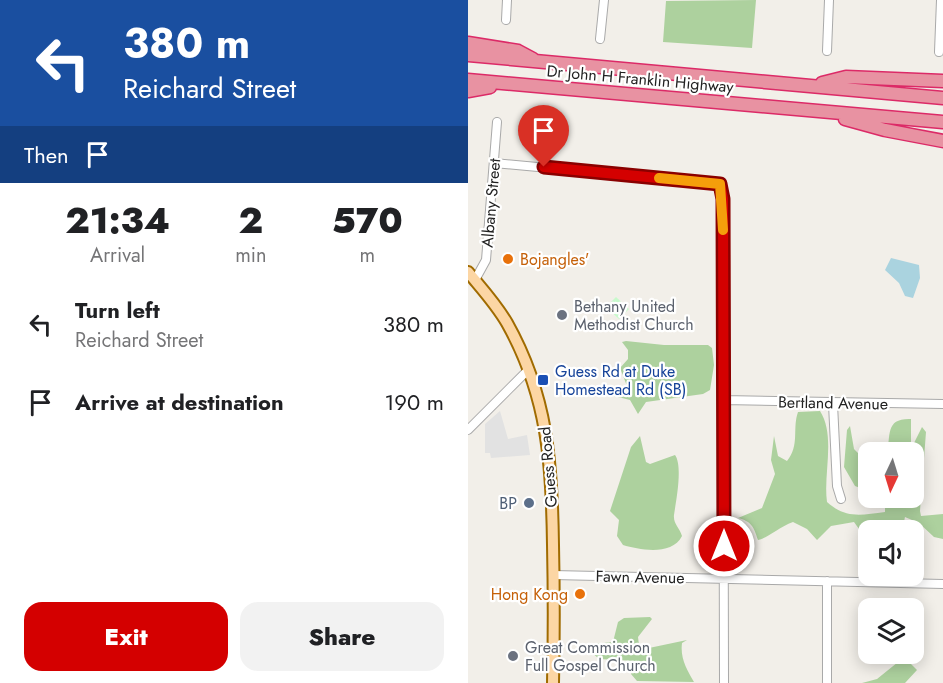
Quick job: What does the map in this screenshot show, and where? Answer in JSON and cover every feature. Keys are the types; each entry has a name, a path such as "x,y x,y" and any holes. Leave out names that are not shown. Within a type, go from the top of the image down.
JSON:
{"highway":[{"path":"468,43 518,51 539,62"},
{"path":"468,56 943,98"},
{"path":"811,86 846,77 943,81"},
{"name":"Dr John H Franklin Highway","path":"468,80 809,110"},
{"path":"468,91 515,84"},
{"path":"809,110 943,122"},
{"path":"809,110 885,130 943,141"}],"main road":[{"name":"Guess Road","path":"470,279 507,323 529,369 549,445 554,575 553,683"}],"street":[{"path":"506,20 507,0"},
{"path":"600,39 604,0"},
{"path":"827,51 829,0"},
{"path":"939,52 941,0"},
{"name":"Albany Street","path":"470,279 486,260 497,122"},
{"path":"494,162 720,184 723,209 724,683"},
{"path":"468,430 529,369"},
{"name":"Bertland Avenue","path":"723,400 833,404 943,404"},
{"path":"833,404 837,486 841,499"},
{"name":"Fawn Avenue","path":"554,575 943,584"},
{"path":"827,581 827,683"}],"green space":[{"path":"756,0 752,48 663,42 666,1"},
{"path":"616,297 629,309 619,319 609,310 609,304"},
{"path":"622,342 664,345 708,345 712,348 714,365 710,390 703,394 646,402 638,414 630,400 614,396 625,392 627,386 620,368 628,359 628,350"},
{"path":"820,411 825,421 828,443 827,502 841,511 854,515 885,512 885,508 920,508 921,516 943,514 943,539 934,537 924,528 924,520 912,520 905,517 904,520 858,520 858,528 854,522 831,526 817,540 807,529 793,522 758,540 751,525 738,518 762,508 775,474 771,460 774,436 778,456 787,461 795,443 798,412"},
{"path":"903,419 911,419 911,442 889,442 893,425"},
{"path":"850,426 854,449 858,453 858,487 855,486 844,467 847,430"},
{"path":"922,427 926,432 924,458 924,442 914,442"},
{"path":"640,436 646,462 650,464 675,455 677,460 678,484 674,518 682,536 671,547 663,549 647,550 623,545 617,536 619,520 610,511 631,447"},
{"path":"650,617 652,619 638,637 639,645 649,648 687,640 682,643 682,654 694,682 637,681 631,674 637,661 599,659 587,648 594,644 613,642 618,622 624,618"},
{"path":"896,664 911,664 917,670 905,683 862,683 877,679"}],"shaded area":[{"path":"500,411 508,439 527,435 530,455 491,458 490,453 485,453 485,424"}],"water":[{"path":"891,258 919,265 920,278 913,298 905,296 899,283 885,270"}],"slow traffic":[{"path":"659,178 720,184 723,199 723,230"}],"place":[{"name":"Bojangles'","path":"508,259"},
{"name":"Bethany United Methodist Church","path":"562,315"},
{"name":"Guess Rd at Duke Homestead Rd (SB)","path":"543,380"},
{"name":"BP","path":"529,503"},
{"name":"Hong Kong","path":"580,594"},
{"name":"Great Commission Full Gospel Church","path":"513,656"}],"route":[{"path":"544,167 720,184 723,199 724,546"}]}
